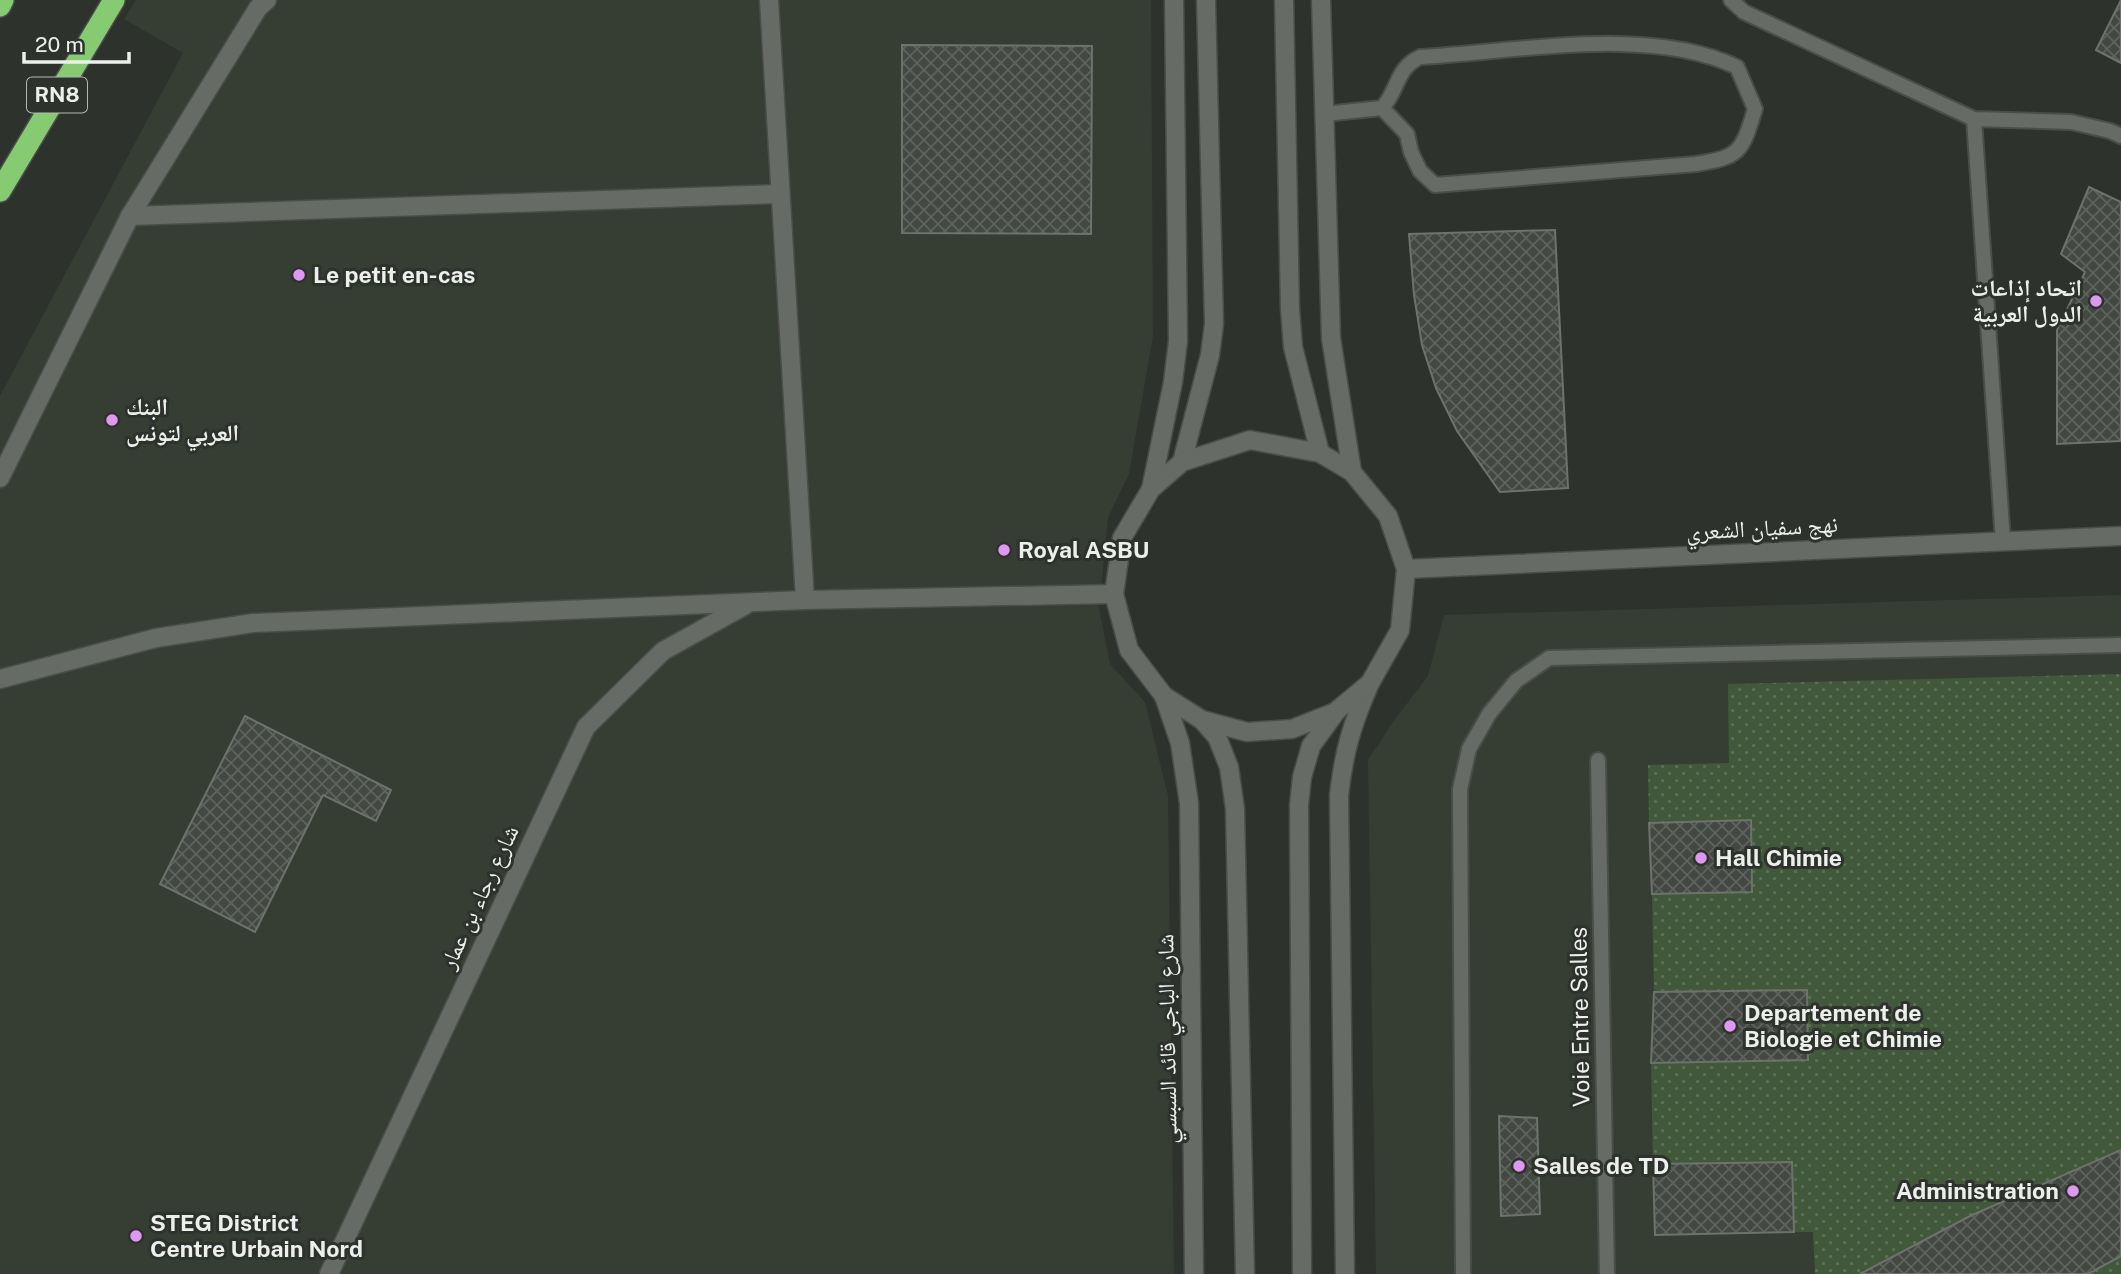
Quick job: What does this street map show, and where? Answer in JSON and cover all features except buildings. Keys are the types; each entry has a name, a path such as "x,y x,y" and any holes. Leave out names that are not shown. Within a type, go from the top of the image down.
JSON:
{"highway":[{"path":"0,6 3,0"},
{"name":"RN8","path":"0,191 114,0"}],"street":[{"path":"0,478 130,216 258,8 267,0"},
{"path":"769,0 805,600"},
{"path":"1174,0 1178,341 1173,382 1151,489 1122,538 1114,594 1129,650 1164,696 1202,720 1217,737 1229,767 1235,809 1245,1274"},
{"path":"1182,463 1210,355 1214,324 1206,0"},
{"path":"1284,0 1293,347 1320,453"},
{"path":"1321,0 1331,338 1352,472"},
{"path":"130,216 779,194"},
{"path":"1151,489 1182,463 1250,440 1320,453 1352,472 1388,516 1406,569 1400,630 1370,683 1353,721 1344,756 1339,796 1345,1274"},
{"name":"نهج سفيان الشعري","path":"1406,569 2121,536"},
{"path":"0,679 156,638 253,623 805,600 1114,594"},
{"name":"شارع رجاء بن عمار","path":"329,1274 586,727 663,651 748,603"},
{"path":"1303,1274 1298,805 1302,777 1311,746 1335,712 1370,683"},
{"name":"شارع الباجي قائد السبسي","path":"1164,696 1180,743 1189,803 1194,1274"},
{"path":"1202,720 1247,732 1292,729 1335,712"}],"lane":[{"path":"1731,0 1744,12 1974,119 2071,122 2121,136"},
{"path":"1324,114 1382,108 1388,101 1400,73 1410,61 1420,57 1590,43 1693,51 1725,62 1737,67 1755,109 1748,132 1737,152 1724,160 1435,185 1420,171 1411,152 1407,134 1382,108"},
{"path":"1974,119 2003,542"},
{"path":"1463,1274 1460,789 1469,748 1489,714 1516,681 1549,659 2121,645"},
{"name":"Voie Entre Salles","path":"1598,760 1607,1274"}],"shaded area":[{"path":"136,0 1151,0 1153,336 1129,474 1108,517 1099,609 1110,664 1145,702 1168,796 1174,1274 0,1274 0,396 183,53 124,19"},
{"path":"2121,595 2121,1274 1376,1274 1368,760 1428,676 1444,615"}],"green space":[{"path":"2121,674 2121,1150 1970,1216 1860,1274 1815,1274 1813,1232 1794,1232 1792,1162 1653,1164 1651,1063 1808,1059 1807,990 1654,992 1652,894 1752,892 1751,821 1649,823 1648,765 1729,763 1728,684"},
{"path":"2121,1256 2121,1274 2088,1274"}],"place":[{"name":"Le petit en-cas","path":"299,275"},
{"name":"اتحاد إذاعات الدول العربية","path":"2096,301"},
{"name":"البنك العربي لتونس","path":"112,420"},
{"name":"Royal ASBU","path":"1004,550"},
{"name":"Hall Chimie","path":"1701,858"},
{"name":"Departement de Biologie et Chimie","path":"1730,1026"},
{"name":"Salles de TD","path":"1519,1166"},
{"name":"Administration","path":"2073,1191"},
{"name":"STEG District Centre Urbain Nord","path":"136,1236"}]}
